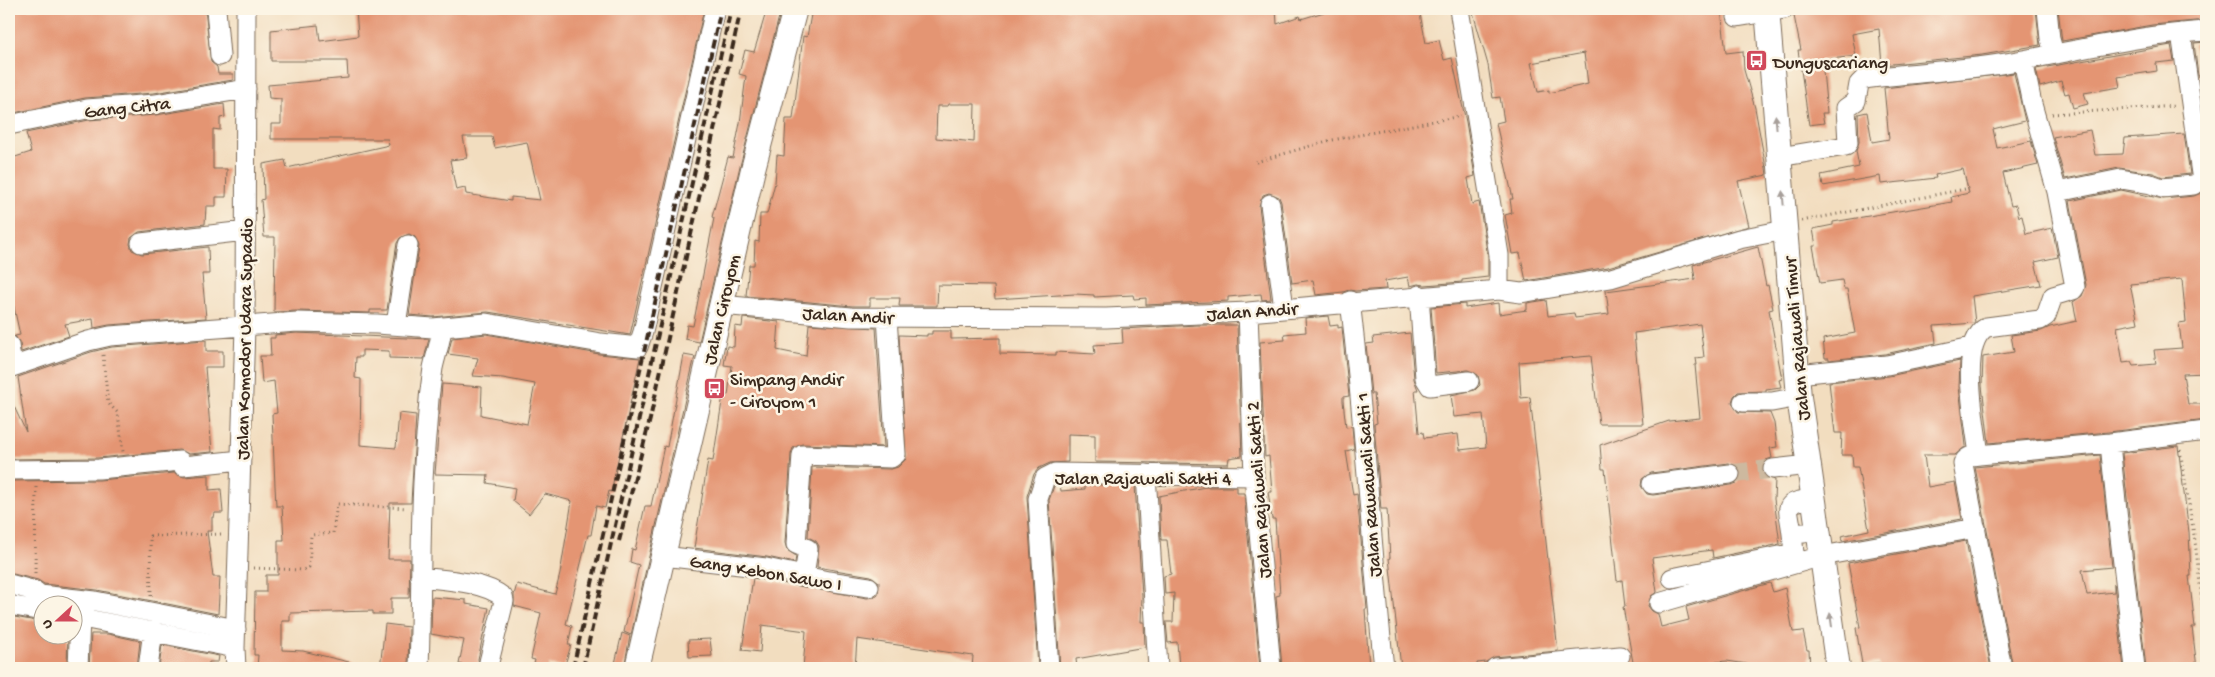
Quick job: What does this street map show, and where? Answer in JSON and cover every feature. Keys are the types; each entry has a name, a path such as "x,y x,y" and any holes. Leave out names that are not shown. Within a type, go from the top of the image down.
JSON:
{"main road":[{"name":"Jalan Ciroyom","path":"637,668 753,168 795,9"},
{"name":"Jalan Rajawali Timur","path":"1773,10 1779,157 1791,226 1799,398 1838,668"}],"street":[{"path":"216,9 220,56"},
{"name":"Jalan Komodor Udara Supadio","path":"236,668 235,638 244,327 246,9"},
{"path":"9,345 11,367 102,338 297,322 433,328 486,323 600,343 638,346 640,345 715,9"},
{"path":"1459,9 1498,255 1499,290"},
{"path":"2047,9 2050,39 2054,53"},
{"path":"1737,17 1773,10"},
{"path":"1779,157 1846,146 1848,143 1846,108 1856,101 1859,84 1864,79 1954,70 2023,60 2142,37 2206,31"},
{"path":"2057,192 2121,179 2151,184 2162,188 2193,185 2202,181 2180,33"},
{"path":"1980,455 1971,389 1972,347 1982,330 1988,327 2040,320 2046,316 2053,296 2073,290 2076,287 2057,192 2035,115 2023,60"},
{"name":"Gang Citra","path":"9,125 87,109 154,104 246,89"},
{"path":"1270,204 1284,308"},
{"name":"Jalan Andir","path":"721,305 851,317 1106,318 1248,312 1350,301 1499,290 1521,293 1612,278 1739,239 1791,226"},
{"path":"141,243 245,231"},
{"path":"396,325 408,245"},
{"path":"1420,296 1424,378 1427,384 1430,386 1469,381"},
{"name":"Jalan Rawawali Sakti 1","path":"1350,301 1358,366 1375,588 1384,668"},
{"name":"Jalan Rajawali Sakti 2","path":"1248,312 1254,476 1271,668"},
{"path":"804,576 808,548 796,544 801,456 805,454 891,458 896,454 887,317"},
{"path":"419,668 421,510 427,424 434,367 442,327"},
{"path":"1797,374 1886,365 1972,347"},
{"path":"1743,402 1772,402 1799,398"},
{"path":"2002,668 1962,464 1967,457 2110,443 2206,431"},
{"path":"2110,443 2135,668"},
{"path":"9,470 125,467 180,461 182,466 241,460"},
{"path":"1774,469 1809,465"},
{"name":"Jalan Rajawali Sakti 4","path":"1049,668 1038,499 1040,486 1045,478 1055,473 1254,476"},
{"path":"1146,474 1158,668"},
{"path":"1652,484 1730,474"},
{"path":"1793,543 1788,509 1789,504 1814,498"},
{"path":"1672,578 1793,543 1820,544 1976,528"},
{"path":"1659,603 1820,544"},
{"name":"Gang Kebon Sawo I","path":"663,556 766,568 870,587"},
{"path":"420,577 462,583 492,590 503,597 504,601 489,662"},
{"path":"9,584 35,591 40,595 95,601 152,621 235,638"},
{"path":"9,606 32,609"},
{"path":"82,617 152,621"},
{"path":"148,668 152,621"},
{"path":"77,644 78,668"},
{"path":"1495,668 1620,656"}],"path":[{"path":"2035,115 2192,105"},
{"path":"1256,162 1327,141 1476,113"},
{"path":"1791,226 1965,189"},
{"path":"102,338 108,403 118,413 125,467"},
{"path":"2178,435 2195,541 2206,636"},
{"path":"35,591 36,469"},
{"path":"238,567 303,570 308,567 311,535 333,533 337,504 421,510"},
{"path":"152,621 150,536 239,534"}],"building":[{"path":"9,9 205,9 211,62 217,67 218,74 233,74 233,80 154,93 85,98 9,114"},
{"path":"356,9 704,9 630,335 488,312 433,317 409,315 419,246 415,237 409,234 400,238 397,243 387,310 370,310 370,313 274,312 275,237 264,237 261,200 264,199 263,164 285,160 287,168 389,145 388,139 271,139 271,124 281,124 281,99 269,98 268,85 348,78 347,61 271,61 271,30 318,25 320,41 358,36","holes":["463,137 492,137 495,148 527,142 540,200 511,197 511,201 466,194 465,188 456,190 450,160 467,158"]},
{"path":"767,9 781,9 740,166 699,342 685,339 687,325 693,326 714,218 712,217 728,157 733,158 746,76 739,74 745,50 754,52"},
{"path":"812,9 1276,9 1277,24 1300,16 1301,19 1324,12 1323,9 1419,9 1426,43 1439,40 1444,60 1452,58 1475,176 1468,178 1472,204 1479,202 1488,257 1488,277 1462,280 1462,282 1410,286 1408,277 1385,281 1386,289 1349,290 1316,295 1313,280 1292,283 1281,202 1279,197 1269,193 1263,195 1259,206 1271,299 1262,300 1261,294 1228,297 1228,301 1146,305 1146,298 1134,299 1133,295 1094,297 1094,295 1075,294 995,299 994,286 938,285 937,306 899,306 900,298 870,298 870,306 852,306 746,296 749,265 754,265 755,241 759,242 760,214 767,214 775,183 777,155 784,156 786,119 793,119 803,36 807,37","holes":["975,104 974,142 936,138 937,106"]},
{"path":"1472,9 1721,9 1726,53 1743,51 1744,70 1755,108 1767,175 1738,181 1749,226 1608,267 1526,281 1520,253 1512,254 1505,215 1512,213 1510,199 1513,199 1496,123 1504,121 1500,97 1493,98 1488,65","holes":["1584,53 1588,84 1549,93 1549,90 1538,92 1531,63"]},
{"path":"2036,9 2040,45 1982,55 1882,65 1879,29 1852,34 1856,56 1822,60 1827,113 1822,113 1824,123 1809,125 1798,50 1801,50 1794,16 1796,10"},
{"path":"2058,9 2206,9 2206,20 2152,25 2062,41"},
{"path":"2206,42 2206,76 2198,76 2194,43"},
{"path":"2171,45 2174,61 2156,63 2157,71 2118,77 2120,87 2084,93 2088,104 2073,108 2069,93 2065,94 2061,81 2040,87 2036,69"},
{"path":"2014,73 2025,121 1993,129 1997,148 2031,141 2038,165 2003,173 2011,206 2016,205 2019,217 2022,216 2026,234 2052,228 2058,257 2035,262 2041,285 1972,296 1975,323 1934,326 1936,343 1885,354 1829,360 1829,358 1825,358 1823,339 1855,333 1847,289 1844,289 1842,280 1820,283 1813,246 1816,246 1813,229 1833,225 1833,222 1952,202 1951,197 1969,193 1963,169 1935,175 1936,178 1881,184 1880,176 1823,186 1821,175 1859,167 1856,151 1859,142 1858,114 1867,112 1872,142 1889,139 1884,88"},
{"path":"224,104 225,117 220,118 220,130 213,129 213,169 227,169 226,197 216,197 216,206 206,206 205,224 139,232 131,238 130,244 132,250 142,254 208,247 209,274 202,274 206,318 109,325 94,328 93,319 65,324 69,336 21,352 20,343 15,336 20,335 12,298 9,298 9,159 31,152 26,133 89,120 156,115"},
{"path":"2090,130 2095,155 2123,154 2125,138 2184,134 2190,174 2163,177 2153,173 2119,168 2065,179 2053,137"},
{"path":"2121,190 2163,199 2194,196 2206,191 2206,373 2183,374 2188,404 2206,404 2206,420 2109,432 1989,443 1982,386 1983,357 2014,352 2011,335 2041,331 2077,321 2073,302 2082,296 2086,285 2070,201","holes":["2182,279 2186,322 2179,323 2182,348 2154,350 2156,364 2133,366 2131,362 2123,363 2117,327 2138,323 2130,284"]},
{"path":"1758,247 1773,309 1769,310 1782,379 1779,380 1781,387 1766,389 1766,391 1738,392 1732,402 1738,412 1770,413 1774,423 1777,447 1770,448 1772,458 1766,460 1762,470 1764,476 1775,480 1774,499 1780,544 1713,558 1712,550 1652,558 1657,592 1651,596 1648,606 1658,614 1661,627 1689,620 1686,607 1770,583 1773,592 1785,588 1793,632 1803,631 1807,650 1809,650 1810,668 1773,668 1727,661 1692,664 1692,668 1634,668 1623,607 1625,607 1622,580 1617,581 1605,469 1602,469 1600,445 1669,421 1700,418 1695,365 1697,365 1696,358 1704,357 1700,324 1634,333 1643,424 1599,424 1591,356 1519,362 1521,398 1530,397 1558,651 1494,657 1486,662 1477,663 1477,668 1401,668 1389,558 1387,509 1381,509 1374,424 1377,423 1374,394 1371,394 1366,344 1374,343 1373,337 1410,333 1414,379 1418,390 1415,390 1419,433 1423,432 1424,438 1458,434 1460,450 1486,447 1483,414 1454,417 1451,395 1475,390 1480,385 1478,375 1468,370 1436,373 1431,307 1465,304 1465,308 1498,303 1499,314 1527,310 1527,303 1546,300 1548,316 1574,313 1575,318 1609,314 1606,291 1695,279 1693,265","holes":["1729,463 1739,467 1741,473 1737,483 1731,485 1653,495 1647,494 1641,486 1642,479 1651,473"]},
{"path":"1328,316 1330,326 1338,325 1338,328 1342,327 1349,396 1343,397 1343,401 1346,427 1352,426 1354,449 1346,451 1353,495 1357,494 1367,609 1365,609 1369,668 1282,668 1276,596 1280,595 1275,519 1272,519 1268,492 1272,492 1269,456 1265,457 1260,342 1285,340 1284,334 1306,332 1305,318"},
{"path":"743,318 779,322 777,350 806,356 809,324 876,328 884,447 802,444 793,448 785,543 787,550 796,556 795,563 767,557 694,548 708,460 713,461 723,395 728,395 732,366 724,365 727,346 734,347 735,326 742,327"},
{"path":"1237,325 1242,456 1229,458 1228,464 1095,462 1095,435 1068,434 1068,462 1050,463 1039,468 1034,474 1027,496 1038,668 972,668 973,656 857,639 855,668 803,668 806,631 762,625 760,652 742,650 753,578 867,598 878,594 879,582 871,576 817,567 819,546 816,541 808,537 812,467 891,469 898,467 906,459 899,335 927,336 927,334 932,334 932,331 951,331 951,339 1000,338 1000,354 1056,355 1056,352 1095,354 1094,345 1123,343 1122,329"},
{"path":"297,333 429,339 424,359 389,358 389,351 362,350 362,357 356,357 355,378 361,379 360,445 396,448 399,413 416,415 411,503 390,503 388,559 410,559 409,598 391,598 391,614 373,614 373,611 290,613 290,621 282,621 282,650 303,651 353,663 353,668 257,668 258,655 254,655 255,592 266,592 266,575 278,575 278,540 284,540 282,506 276,506 272,414 277,413 274,381 262,383 260,356 271,356 270,338 275,338 275,335"},
{"path":"486,334 599,354 640,358 611,492 609,491 605,508 596,506 591,535 588,535 566,624 572,626 568,645 571,645 564,668 549,664 548,668 533,668 535,660 531,659 541,613 514,606 514,595 517,584 555,594 572,501 545,494 529,514 513,501 515,488 487,483 488,475 435,474 442,384 482,387 481,415 527,424 535,384 503,378 473,376 478,358 448,354 452,338"},
{"path":"206,340 206,351 223,351 223,367 205,367 212,452 189,454 179,450 98,458 9,459 9,396 26,432 18,377 91,352 112,347"},
{"path":"684,355 695,357 631,635 624,632 639,565 630,562 632,549 635,550 645,506 651,506 664,446 667,447"},
{"path":"1960,361 1959,387 1966,446 1955,455 1924,455 1928,487 1955,482 1962,519 1842,541 1841,536 1869,530 1858,467 1853,467 1852,455 1841,455 1842,433 1835,433 1829,382 1889,376"},
{"path":"2178,446 2189,532 2191,576 2189,576 2195,627 2192,627 2197,668 2146,668 2122,453"},
{"path":"2100,455 2112,567 2082,570 2087,595 2114,592 2114,584 2124,668 2097,668 2096,666 2013,668 1975,467"},
{"path":"174,473 184,477 209,475 209,490 221,489 223,513 215,513 214,517 212,517 212,531 207,531 213,577 220,577 218,614 97,590 44,584 38,580 9,573 9,481 99,480"},
{"path":"1060,484 1061,491 1085,489 1085,485 1135,485 1142,596 1141,622 1144,622 1145,647 1076,659 1077,668 1060,668 1049,500 1054,486"},
{"path":"1205,487 1237,487 1237,493 1244,493 1260,668 1179,668 1177,642 1168,643 1166,622 1173,622 1174,593 1165,594 1164,576 1171,574 1167,540 1161,540 1159,496"},
{"path":"1966,541 1991,668 1880,668 1879,663 1862,664 1856,628 1860,627 1848,563"},
{"path":"432,597 466,600 466,604 489,608 478,659 480,668 459,664 464,640 431,634"},
{"path":"9,616 32,620 32,644 68,644 67,664 56,664 56,668 9,668"},
{"path":"385,624 409,627 408,668 380,668"},
{"path":"622,633 630,636 624,668 614,668"},
{"path":"91,634 108,634 140,641 137,668 89,668"},
{"path":"710,639 712,656 689,657 688,640"},
{"path":"162,645 219,656 218,662 209,662 208,668 159,668"}],"tunnel":[{"path":"1730,474 1773,469"}],"railway":[{"path":"573,668 721,9"},
{"path":"583,668 731,9"},
{"path":"619,541 650,419 741,9"}],"place":[{"name":"Dunguscariang","path":"1757,61"},
{"name":"Simpang Andir - Ciroyom 1","path":"714,389"}]}
